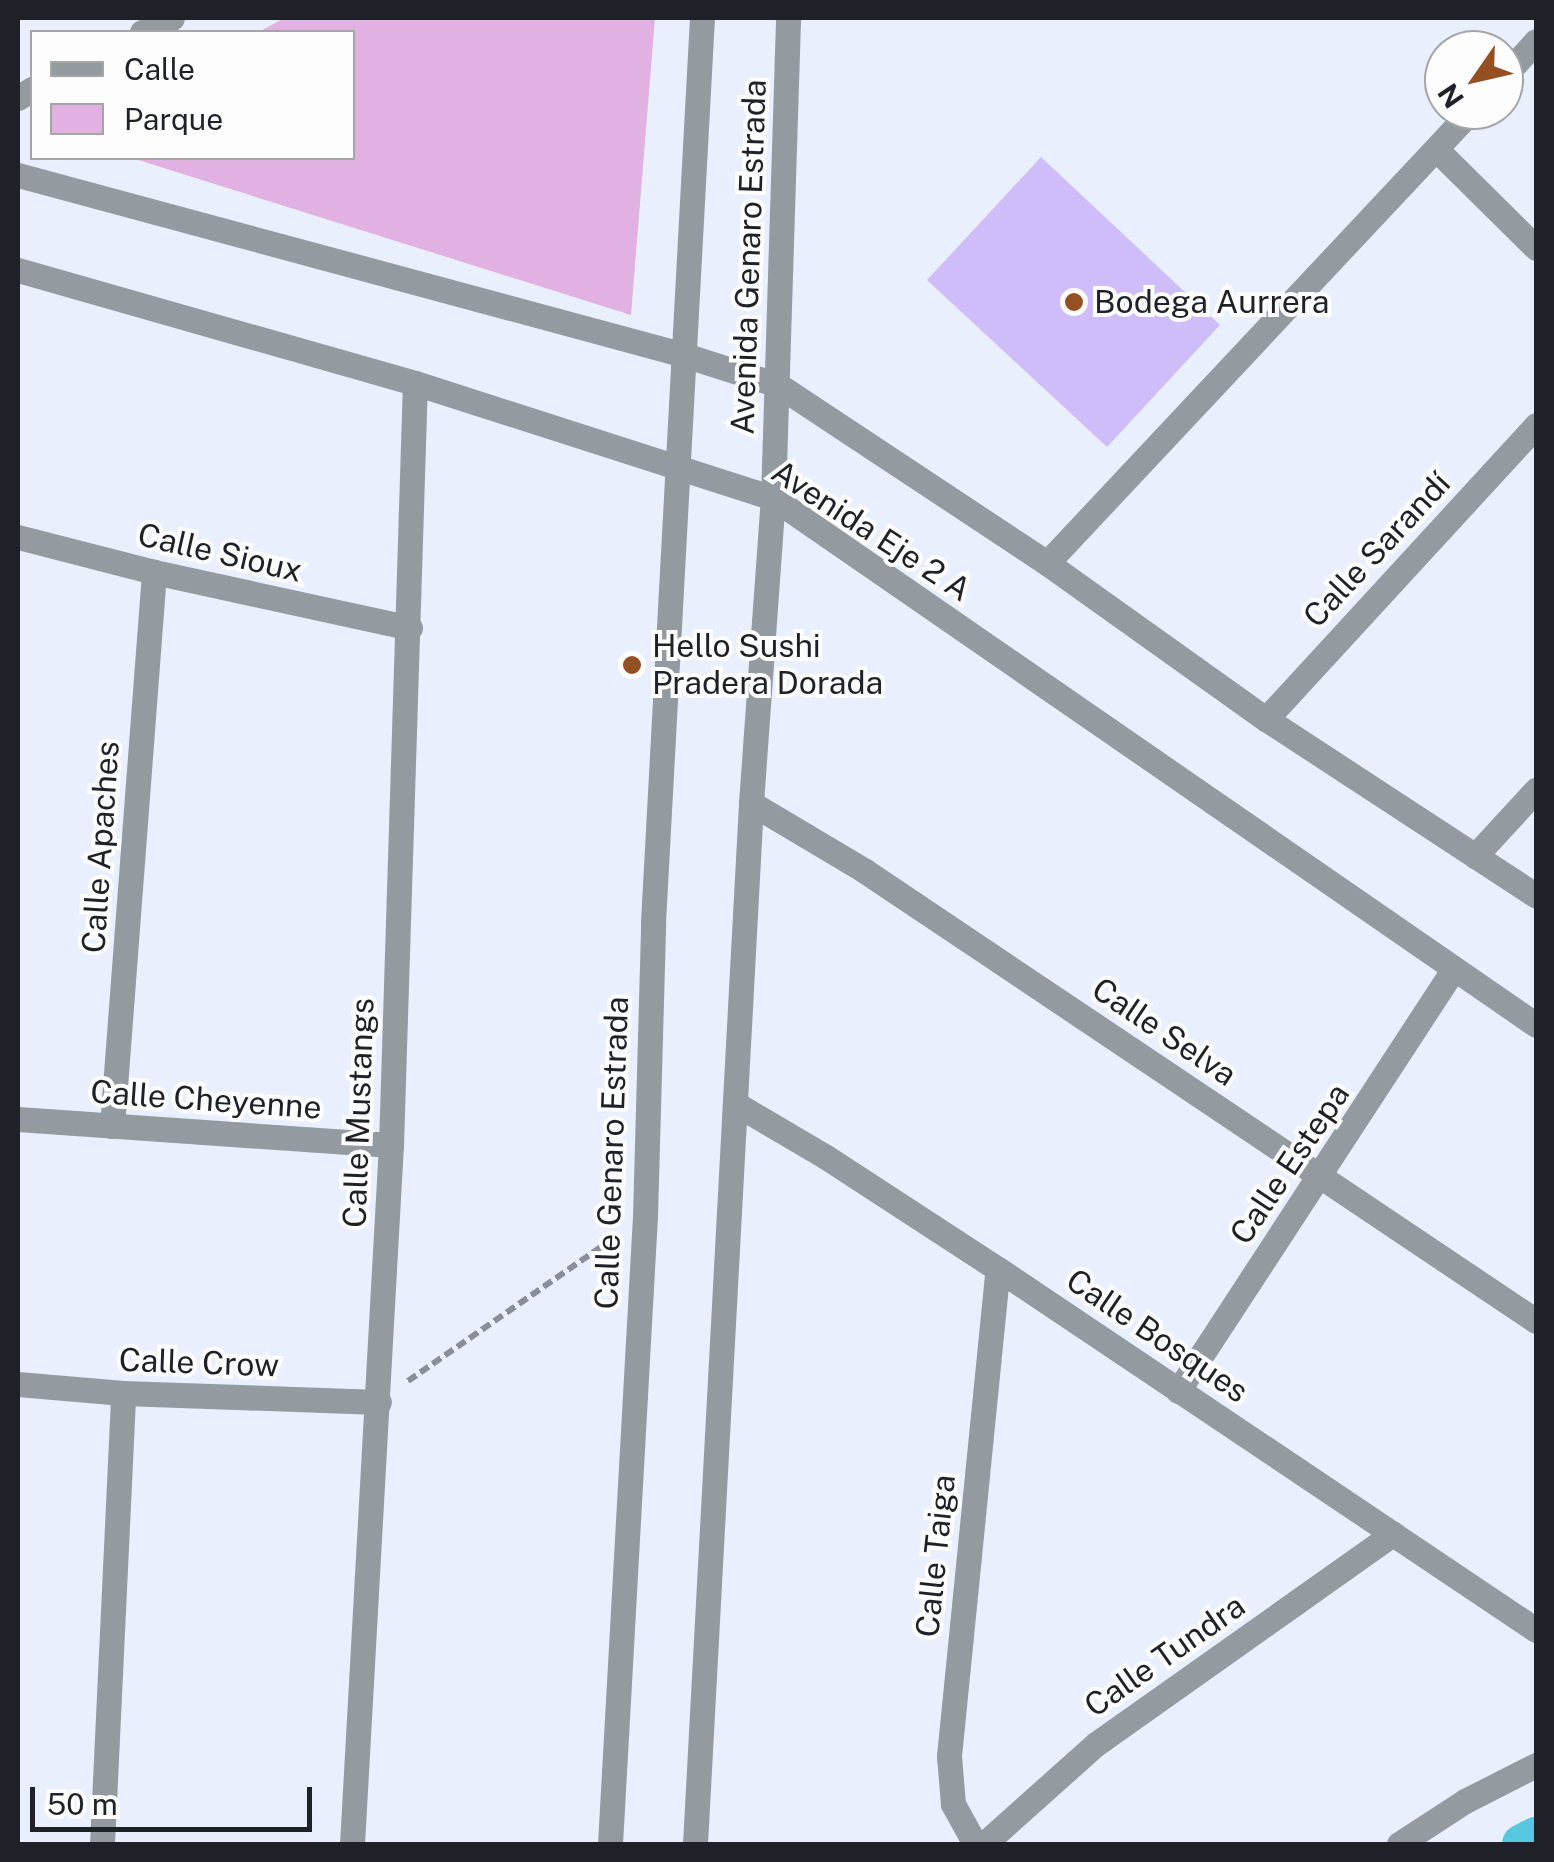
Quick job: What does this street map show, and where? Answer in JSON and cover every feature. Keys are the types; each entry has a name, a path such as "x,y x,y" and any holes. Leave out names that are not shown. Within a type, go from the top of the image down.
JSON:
{"street":[{"path":"146,30 172,18"},
{"name":"Avenida Genaro Estrada","path":"677,464 702,18"},
{"name":"Avenida Genaro Estrada","path":"773,498 788,18"},
{"path":"1047,563 1453,130"},
{"path":"1436,148 1536,248"},
{"path":"18,175 681,354 778,385 1047,563 1266,719 1536,896"},
{"name":"Avenida Eje 2 A","path":"18,270 415,383 677,464 773,498 1536,1026"},
{"name":"Calle Mustangs","path":"352,1844 391,1145 415,383"},
{"name":"Calle Sarandí","path":"1266,719 1536,425"},
{"name":"Calle Genaro Estrada","path":"610,1844 645,1216 653,922 677,464"},
{"path":"695,1844 751,803 773,498"},
{"name":"Calle Sioux","path":"18,536 154,572 410,628"},
{"name":"Calle Apaches","path":"112,1126 154,572"},
{"path":"1474,856 1536,790"},
{"name":"Calle Selva","path":"751,803 865,871 1536,1321"},
{"name":"Calle Estepa","path":"1178,1392 1453,970"},
{"name":"Calle Bosques","path":"736,1104 826,1157 998,1269 1536,1630"},
{"name":"Calle Cheyenne","path":"18,1119 391,1145"},
{"name":"Calle Taiga","path":"975,1844 953,1804 949,1756 998,1269"},
{"name":"Calle Crow","path":"18,1384 123,1393 379,1402"},
{"path":"102,1844 123,1393"},
{"name":"Calle Tundra","path":"984,1844 1096,1744 1393,1534"},
{"path":"1399,1844 1465,1801 1536,1766"}],"path":[{"path":"379,1402 645,1216"}],"green space":[{"path":"284,18 655,18 631,315 138,160 355,160 355,30 263,30"}],"building":[{"name":"Bodega Aurrera","path":"1041,157 1220,325 1107,447 927,280"}],"waterway":[{"path":"1522,1844 1536,1837"}],"place":[{"name":"Bodega Aurrera","path":"1074,302"},
{"name":"Hello Sushi Pradera Dorada","path":"632,665"}]}
